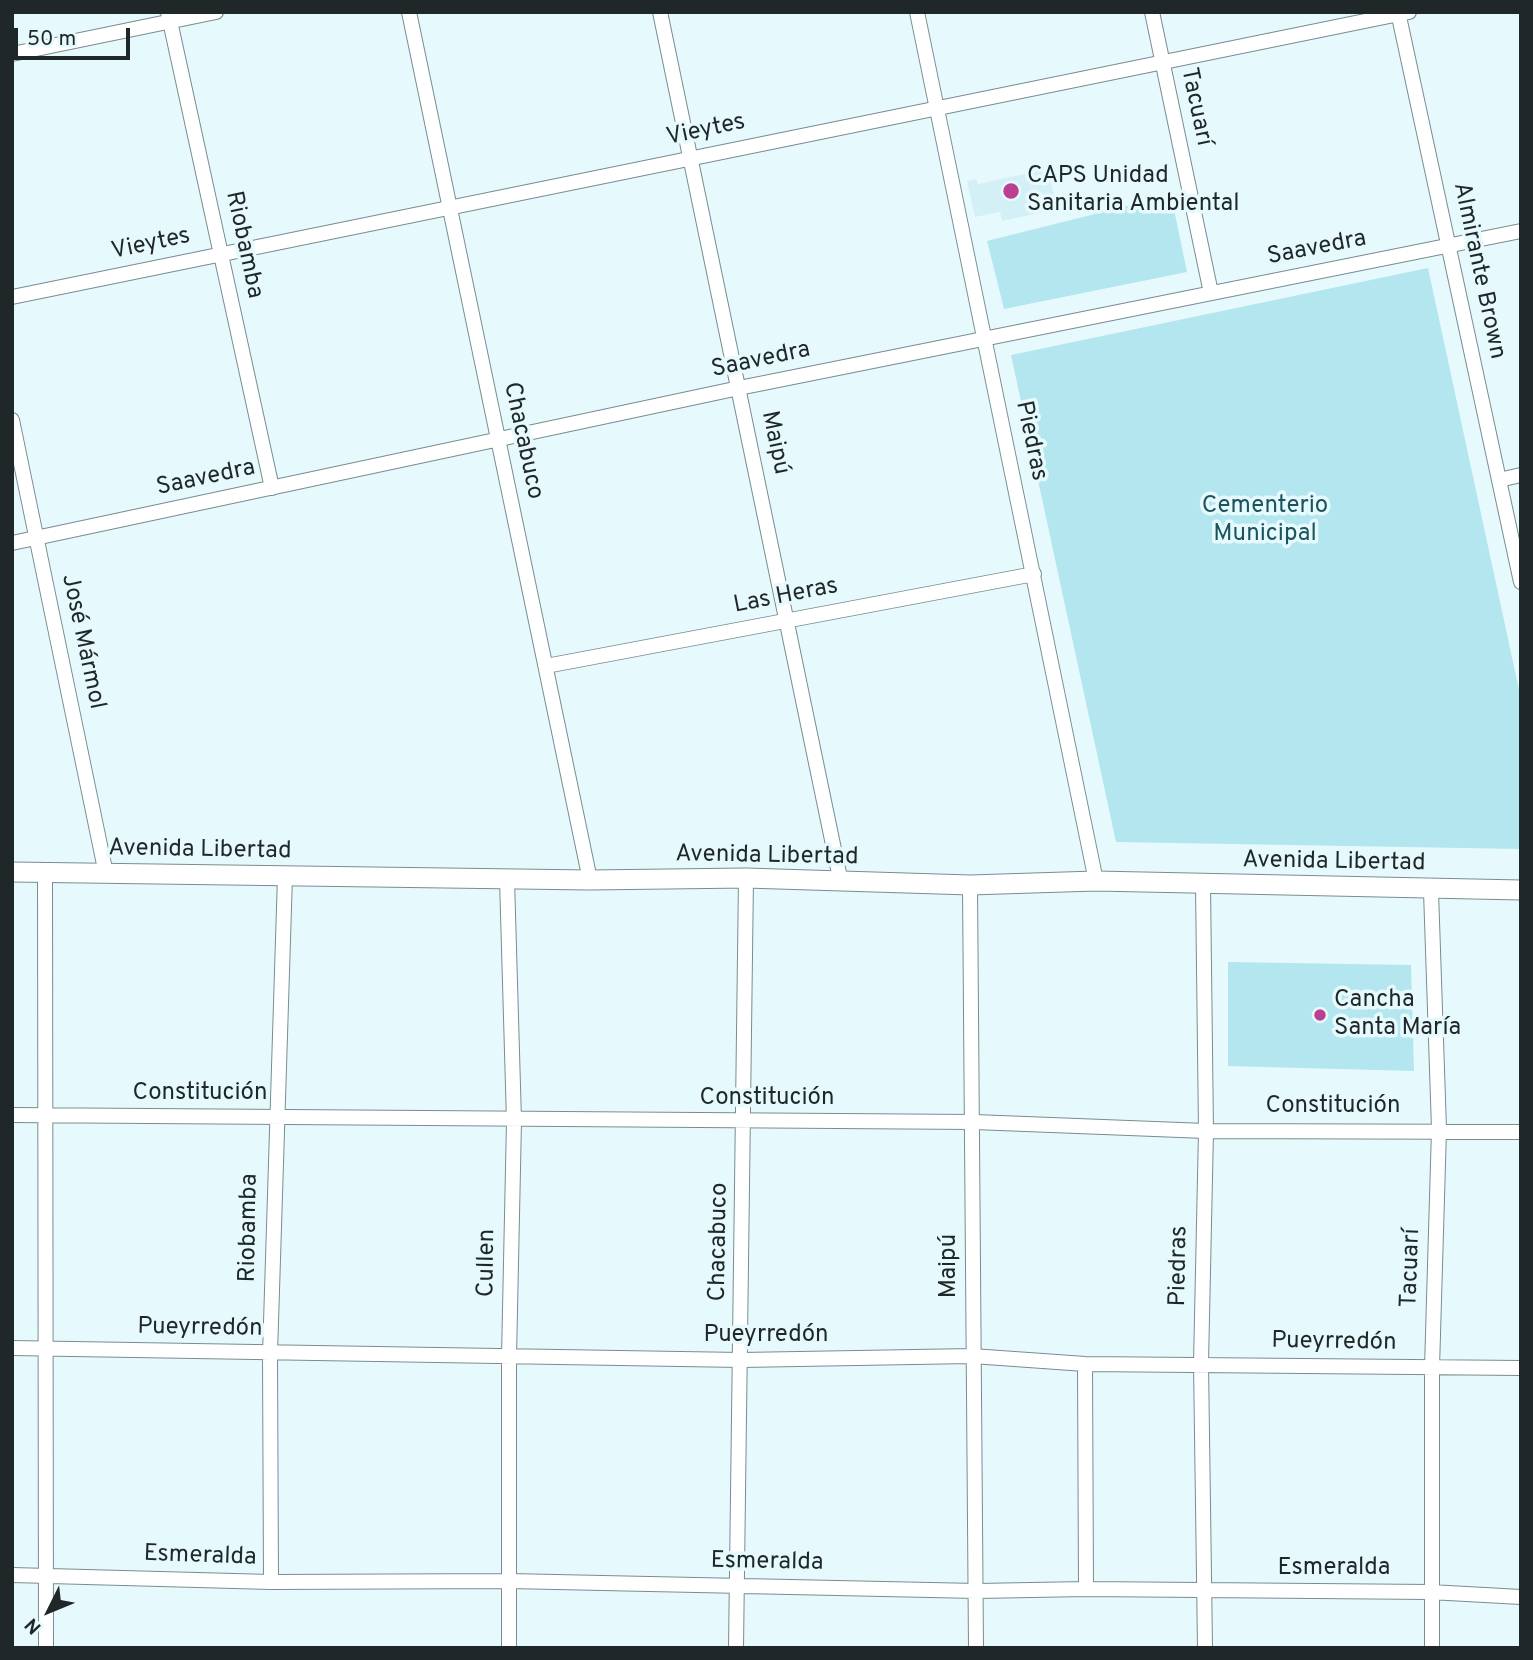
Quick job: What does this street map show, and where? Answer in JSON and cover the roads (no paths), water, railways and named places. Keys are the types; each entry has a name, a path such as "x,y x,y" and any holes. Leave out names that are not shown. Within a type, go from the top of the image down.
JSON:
{"main road":[{"name":"Avenida Libertad","path":"12,872 590,880 746,878 971,885 1096,881 1431,891 1521,890"}],"street":[{"path":"12,54 169,17 216,12"},
{"name":"Chacabuco","path":"409,12 590,880"},
{"name":"Maipú","path":"660,12 841,883"},
{"name":"Piedras","path":"917,12 1096,881"},
{"name":"Tacuarí","path":"1152,12 1211,293"},
{"name":"Vieytes","path":"12,297 1402,13"},
{"name":"Almirante Brown","path":"1402,13 1521,582"},
{"name":"Riobamba","path":"169,17 272,488"},
{"name":"Saavedra","path":"12,543 739,388 1521,231"},
{"name":"José Mármol","path":"12,421 106,874"},
{"path":"1499,480 1521,475"},
{"name":"Las Heras","path":"546,666 1034,574"},
{"path":"45,873 43,1348 46,1648"},
{"name":"Riobamba","path":"271,1582 270,1354 275,1117 285,876"},
{"name":"Chacabuco","path":"736,1648 746,878"},
{"name":"Cullen","path":"507,879 514,1121 509,1357 509,1648"},
{"name":"Maipú","path":"971,885 976,1648"},
{"name":"Piedras","path":"1203,885 1206,1130 1201,1363 1205,1648"},
{"name":"Tacuarí","path":"1431,891 1439,1129 1432,1368 1432,1648"},
{"name":"Constitución","path":"12,1115 514,1121 974,1122 1206,1130 1439,1129 1521,1132"},
{"name":"Pueyrredón","path":"12,1348 741,1360 972,1356 1085,1364 1521,1368"},
{"path":"1085,1364 1086,1589"},
{"name":"Esmeralda","path":"12,1575 271,1582 509,1581 977,1591 1086,1589 1430,1592 1521,1597"}],"place":[{"name":"CAPS Unidad Sanitaria Ambiental","path":"1011,191"},
{"name":"Cancha Santa María","path":"1320,1015"}],"park label":[{"name":"Cementerio Municipal","path":"1265,521"}]}
